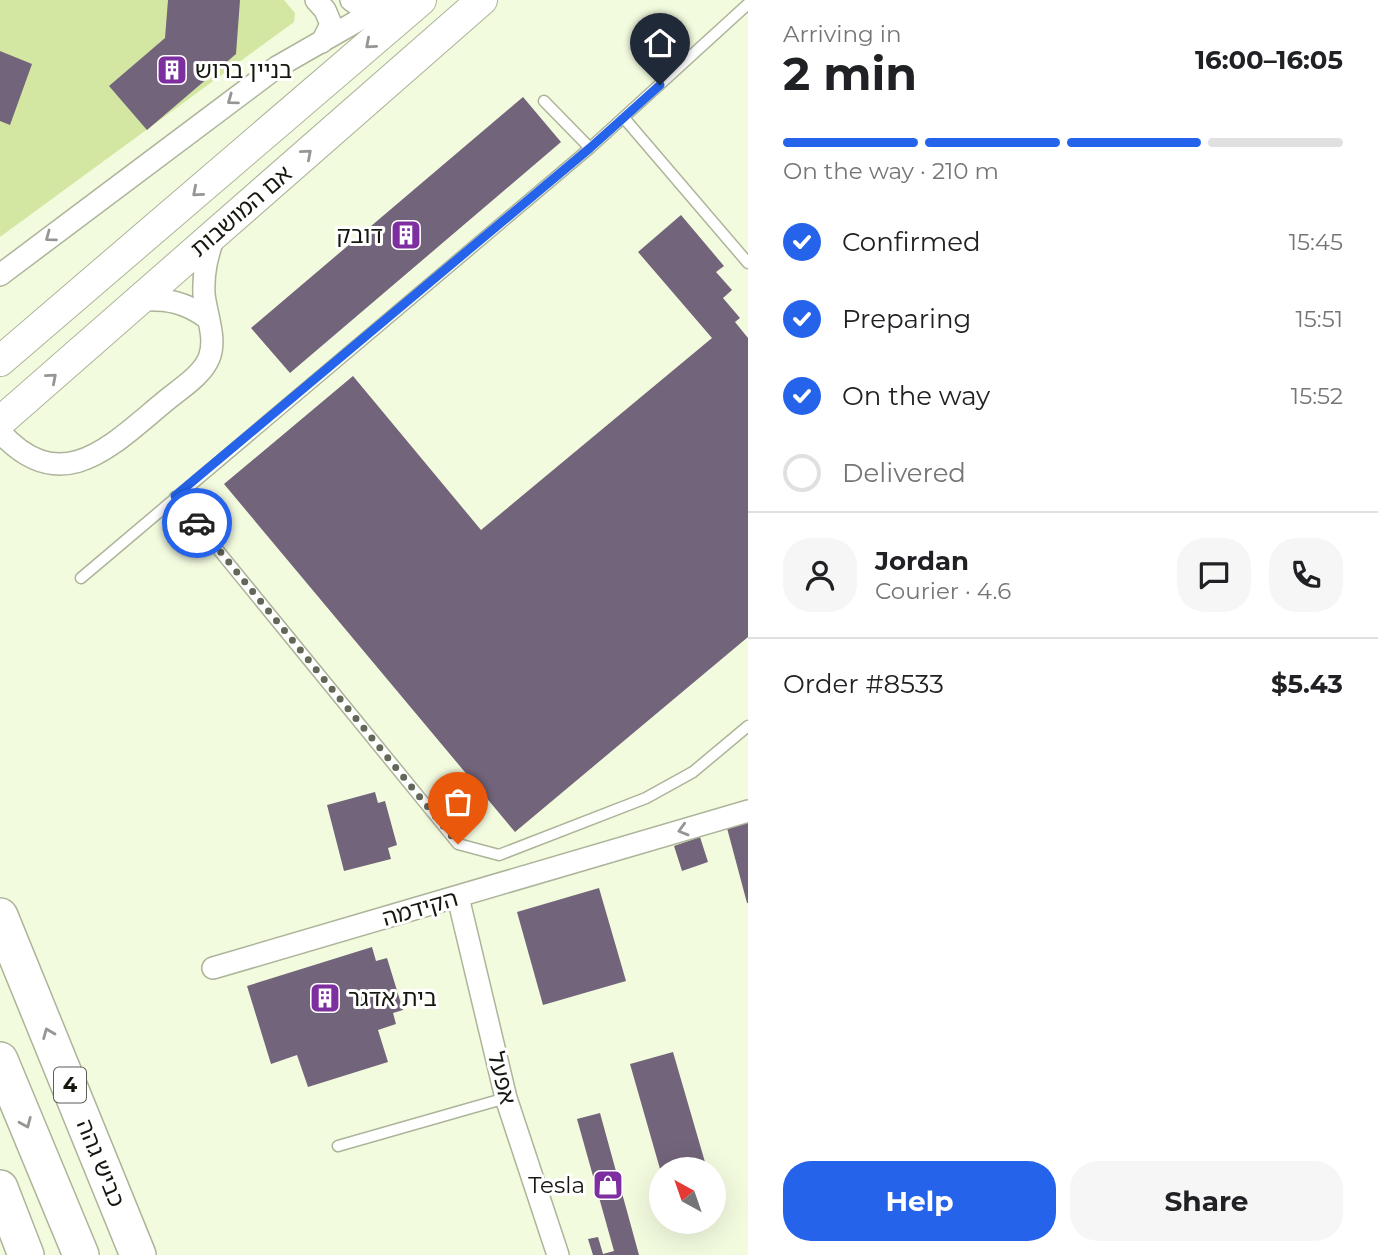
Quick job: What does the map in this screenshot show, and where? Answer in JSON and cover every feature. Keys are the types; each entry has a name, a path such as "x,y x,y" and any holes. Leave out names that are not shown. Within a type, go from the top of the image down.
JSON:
{"highway":[{"name":"כביש גהה","path":"0,916 138,1255"},
{"name":"4","path":"0,1060 81,1255"},
{"path":"0,1188 26,1255"}],"main road":[{"name":"אם המושבות","path":"0,361 421,0"},
{"name":"אם המושבות","path":"0,422 482,0"}],"street":[{"path":"316,0 325,10 331,24 322,42"},
{"path":"351,0 362,8 391,1"},
{"path":"0,275 277,67 391,1"},
{"path":"0,432 27,457 44,464 63,464 89,457 111,446 204,366 209,358 212,338 204,268 215,234"},
{"path":"134,306 169,299 191,306 208,318"},
{"name":"הקידמה","path":"213,968 748,811"},
{"name":"אפעל","path":"458,897 506,1098 558,1255"}],"lane":[{"path":"81,578 590,148 748,4"},
{"path":"544,101 590,148"},
{"path":"624,118 748,263"},
{"path":"175,496 458,844 499,855 646,799 693,772 748,726"},
{"path":"338,1146 506,1098"}],"green space":[{"path":"0,0 284,0 295,13 294,22 0,237"}],"building":[{"name":"בניין ברוש","path":"168,0 240,0 236,54 147,130 109,86 165,38"},
{"path":"0,51 32,64 10,125 0,121"},
{"name":"דובק","path":"523,97 561,142 290,373 251,328"},
{"path":"681,215 724,266 716,272 732,290 723,298 740,318 735,322 748,338 748,637 515,832 224,484 353,376 481,530 712,338 638,252"},
{"path":"375,792 378,803 385,801 397,845 388,848 391,859 344,871 327,805"},
{"path":"748,822 748,903 747,903 727,828"},
{"path":"700,837 708,862 682,871 674,846"},
{"path":"599,888 626,981 543,1005 517,912"},
{"name":"בית אדגר","path":"372,947 376,961 387,958 403,1010 393,1013 396,1024 378,1030 388,1062 308,1087 297,1055 271,1064 247,986"},
{"path":"673,1052 704,1157 657,1157 630,1064"},
{"name":"Tesla","path":"600,1113 639,1255 593,1255 588,1239 598,1237 603,1254 614,1251 577,1119"}],"way so far":[{"path":"197,523 458,844"}],"place":[{"name":"בניין ברוש","path":"172,70"},
{"name":"דובק","path":"406,235"},
{"name":"בית אדגר","path":"325,998"},
{"name":"Tesla","path":"608,1185"}],"route":[{"path":"197,523 175,496 590,148 660,85"}]}
